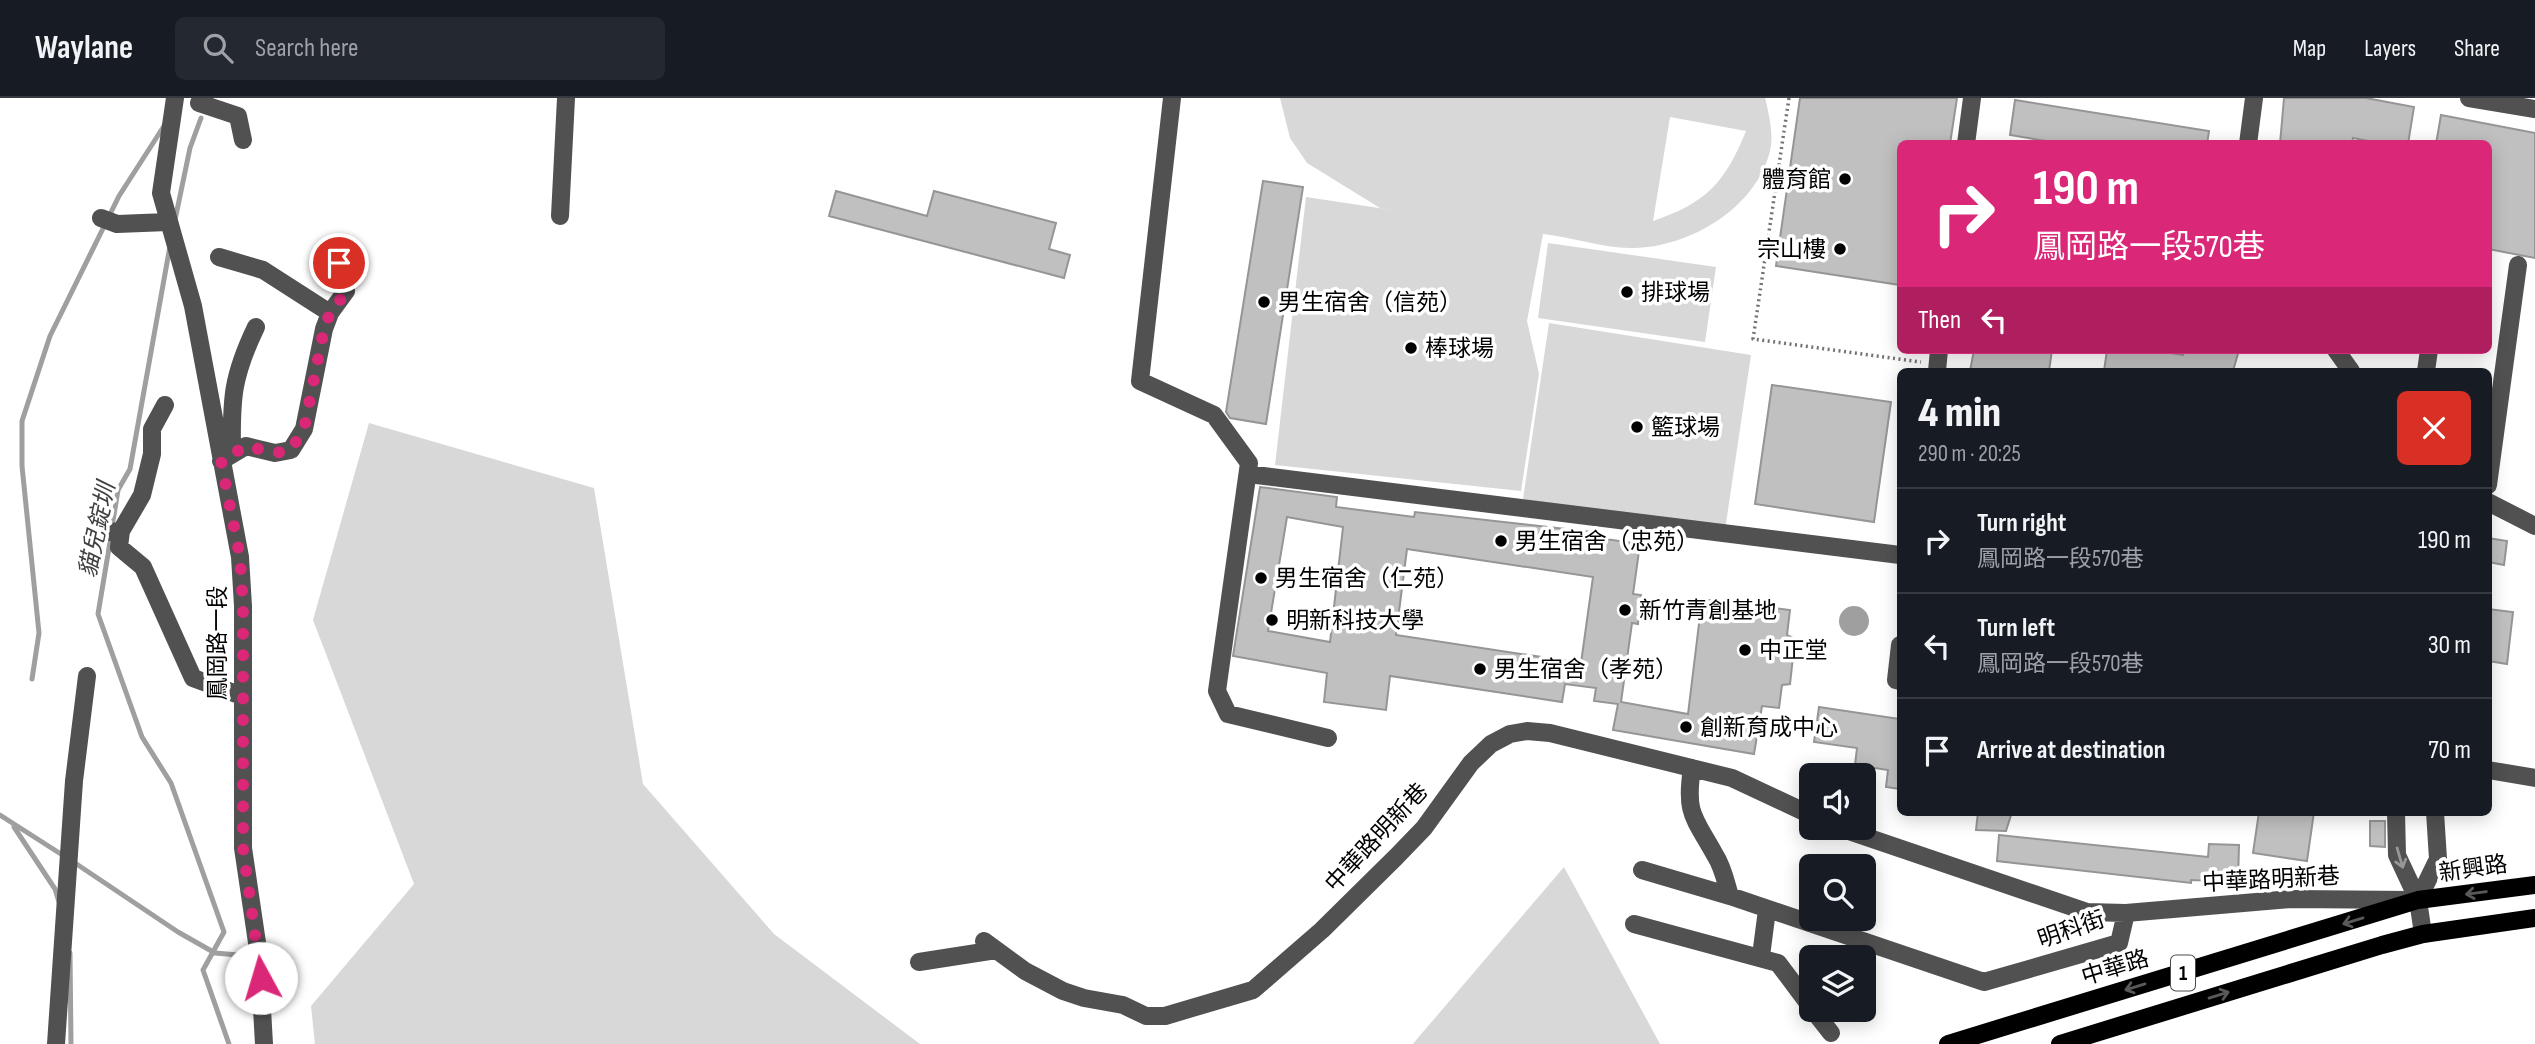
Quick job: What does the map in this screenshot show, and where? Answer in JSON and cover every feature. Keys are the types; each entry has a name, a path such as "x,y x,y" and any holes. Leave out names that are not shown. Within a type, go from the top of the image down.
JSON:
{"main road":[{"name":"新興路","path":"2418,901 2535,885"},
{"name":"中華路","path":"1948,1044 2418,901"},
{"name":"1","path":"2060,1044 2423,934 2535,918"}],"street":[{"path":"109,221 168,222 161,193 175,98 200,101 238,116 243,140"},
{"path":"218,109 237,98"},
{"path":"560,216 565,98"},
{"path":"1172,98 1140,381 1214,415 1249,463 1217,691 1228,714 1328,738"},
{"path":"1967,140 1972,98"},
{"path":"2249,140 2254,98"},
{"path":"2469,98 2535,109"},
{"name":"鳳岡路一段","path":"168,222 192,306 226,458 240,557 243,606 243,848 259,956 264,1044"},
{"path":"219,257 263,270 330,313"},
{"path":"226,458 246,446 275,453 291,450 304,429 330,313 346,292 339,263"},
{"path":"2492,456 2518,265"},
{"path":"226,458 234,382 239,362 257,327"},
{"path":"165,405 152,429 152,454 142,495 121,531 120,547 143,566 193,678 242,696"},
{"path":"1248,474 1897,555"},
{"path":"2492,504 2533,519"},
{"path":"96,533 121,531"},
{"path":"56,1044 74,781 87,676"},
{"name":"中華路明新巷","path":"919,962 990,945 1025,971 1084,999 1122,1005 1146,1016 1165,1016 1253,990 1322,930 1424,828 1471,763 1491,744 1510,734 1527,731 1550,733 1692,768"},
{"path":"1731,896 1717,857 1695,823 1688,796 1692,768 1732,778 1799,809"},
{"path":"2492,771 2535,778"},
{"path":"2396,816 2397,855 2418,901 2423,934"},
{"path":"2418,901 2438,859 2435,816"},
{"name":"明科街","path":"1767,910 1984,982 2119,943 2126,913 2087,912 1875,840"},
{"path":"1642,870 1731,896 1767,910 1761,956"},
{"name":"中華路明新巷","path":"2126,913 2291,899 2418,901"},
{"path":"1634,924 1761,956 1778,963 1799,991"},
{"path":"1822,1022 1831,1033"}],"path":[{"path":"1789,98 1753,339 1938,362"}],"shaded area":[{"path":"1280,98 1765,98 1771,138 1770,151 1751,190 1736,206 1698,232 1655,246 1634,248 1611,247 1543,234 1527,321 1539,374 1521,491 1275,465 1306,197 1412,213 1380,208 1307,163 1290,138","holes":["1670,117 1746,131 1730,164 1711,189 1687,207 1653,221"]},
{"name":"排球場","path":"1548,243 1716,267 1705,342 1538,318"},
{"name":"籃球場","path":"1549,323 1751,355 1725,530 1523,499"},
{"path":"369,423 594,488 643,784 774,934 920,1044 315,1044 311,1006 414,884 313,620"},
{"path":"1854,606 1864,611 1869,621 1864,631 1854,636 1844,631 1839,621 1844,611"},
{"path":"1564,867 1660,1044 1413,1044 1417,1039"}],"building":[{"name":"體育館","path":"1800,98 1957,98 1951,140 1897,140 1897,285 1776,266"},
{"path":"2284,98 2366,98 2414,107 2409,140 2280,140"},
{"path":"2015,100 2209,131 2208,140 2040,140 2010,135"},
{"path":"2441,115 2535,133 2535,258 2492,250 2492,140 2437,140"},
{"name":"男生宿舍（信苑）","path":"1263,181 1303,187 1266,424 1230,418 1226,412"},
{"path":"836,191 927,216 934,191 1056,223 1049,249 1070,255 1064,278 829,216"},
{"path":"1973,354 2051,354 2049,368 1971,368"},
{"path":"2106,354 2238,354 2234,368 2104,368"},
{"path":"1772,385 1891,402 1874,522 1755,504"},
{"path":"1260,487 1337,497 1336,507 1414,517 1415,512 1593,532 1592,537 1640,544 1633,594 1641,595 1638,624 1632,623 1621,702 1688,714 1702,599 1790,610 1787,635 1795,639 1790,684 1782,685 1779,708 1762,706 1754,754 1613,730 1618,704 1594,701 1596,688 1565,684 1562,702 1390,676 1386,710 1324,702 1327,673 1233,656","holes":["1287,517 1343,527 1330,642 1268,631","1407,549 1593,577 1581,663 1396,635"]},
{"path":"2492,539 2507,541 2504,565 2492,563"},
{"path":"2492,609 2513,612 2507,664 2492,662"},
{"path":"1819,707 1897,719 1897,789 1886,787 1888,770 1876,768 1876,763 1855,763 1857,748 1814,742"},
{"path":"1978,816 2011,816 2006,831 1976,830"},
{"path":"2258,816 2313,816 2307,861 2253,853"},
{"path":"2370,821 2385,821 2385,847 2370,846"},
{"path":"1999,835 2208,857 2209,844 2239,845 2238,882 2191,880 2191,883 1997,861"}],"waterway":[{"name":"貓兒錠圳","path":"175,220 190,148 201,118"},
{"path":"32,679 39,633 22,466 22,421 50,336 119,196 164,126"},
{"name":"貓兒錠圳","path":"112,527 118,490 130,469 170,246"},
{"name":"貓兒錠圳","path":"111,536 98,614 142,737 171,783 224,932 203,970 229,1044"},
{"path":"0,815 64,856"},
{"path":"14,827 55,889 59,902"},
{"path":"72,861 178,932 215,953 238,955"},
{"path":"70,953 71,1044"}],"place":[{"name":"體育館","path":"1845,179"},
{"name":"宗山樓","path":"1840,249"},
{"name":"排球場","path":"1627,292"},
{"name":"男生宿舍（信苑）","path":"1264,302"},
{"name":"棒球場","path":"1411,348"},
{"name":"籃球場","path":"1637,427"},
{"name":"男生宿舍（忠苑）","path":"1501,541"},
{"name":"男生宿舍（仁苑）","path":"1261,578"},
{"name":"新竹青創基地","path":"1625,610"},
{"name":"明新科技大學","path":"1272,620"},
{"name":"中正堂","path":"1745,650"},
{"name":"男生宿舍（孝苑）","path":"1480,669"},
{"name":"創新育成中心","path":"1686,727"}],"route":[{"path":"261,978 243,848 243,606 240,557 221,461 246,446 275,453 291,450 304,429 324,329 330,313 346,292 339,263"}]}
